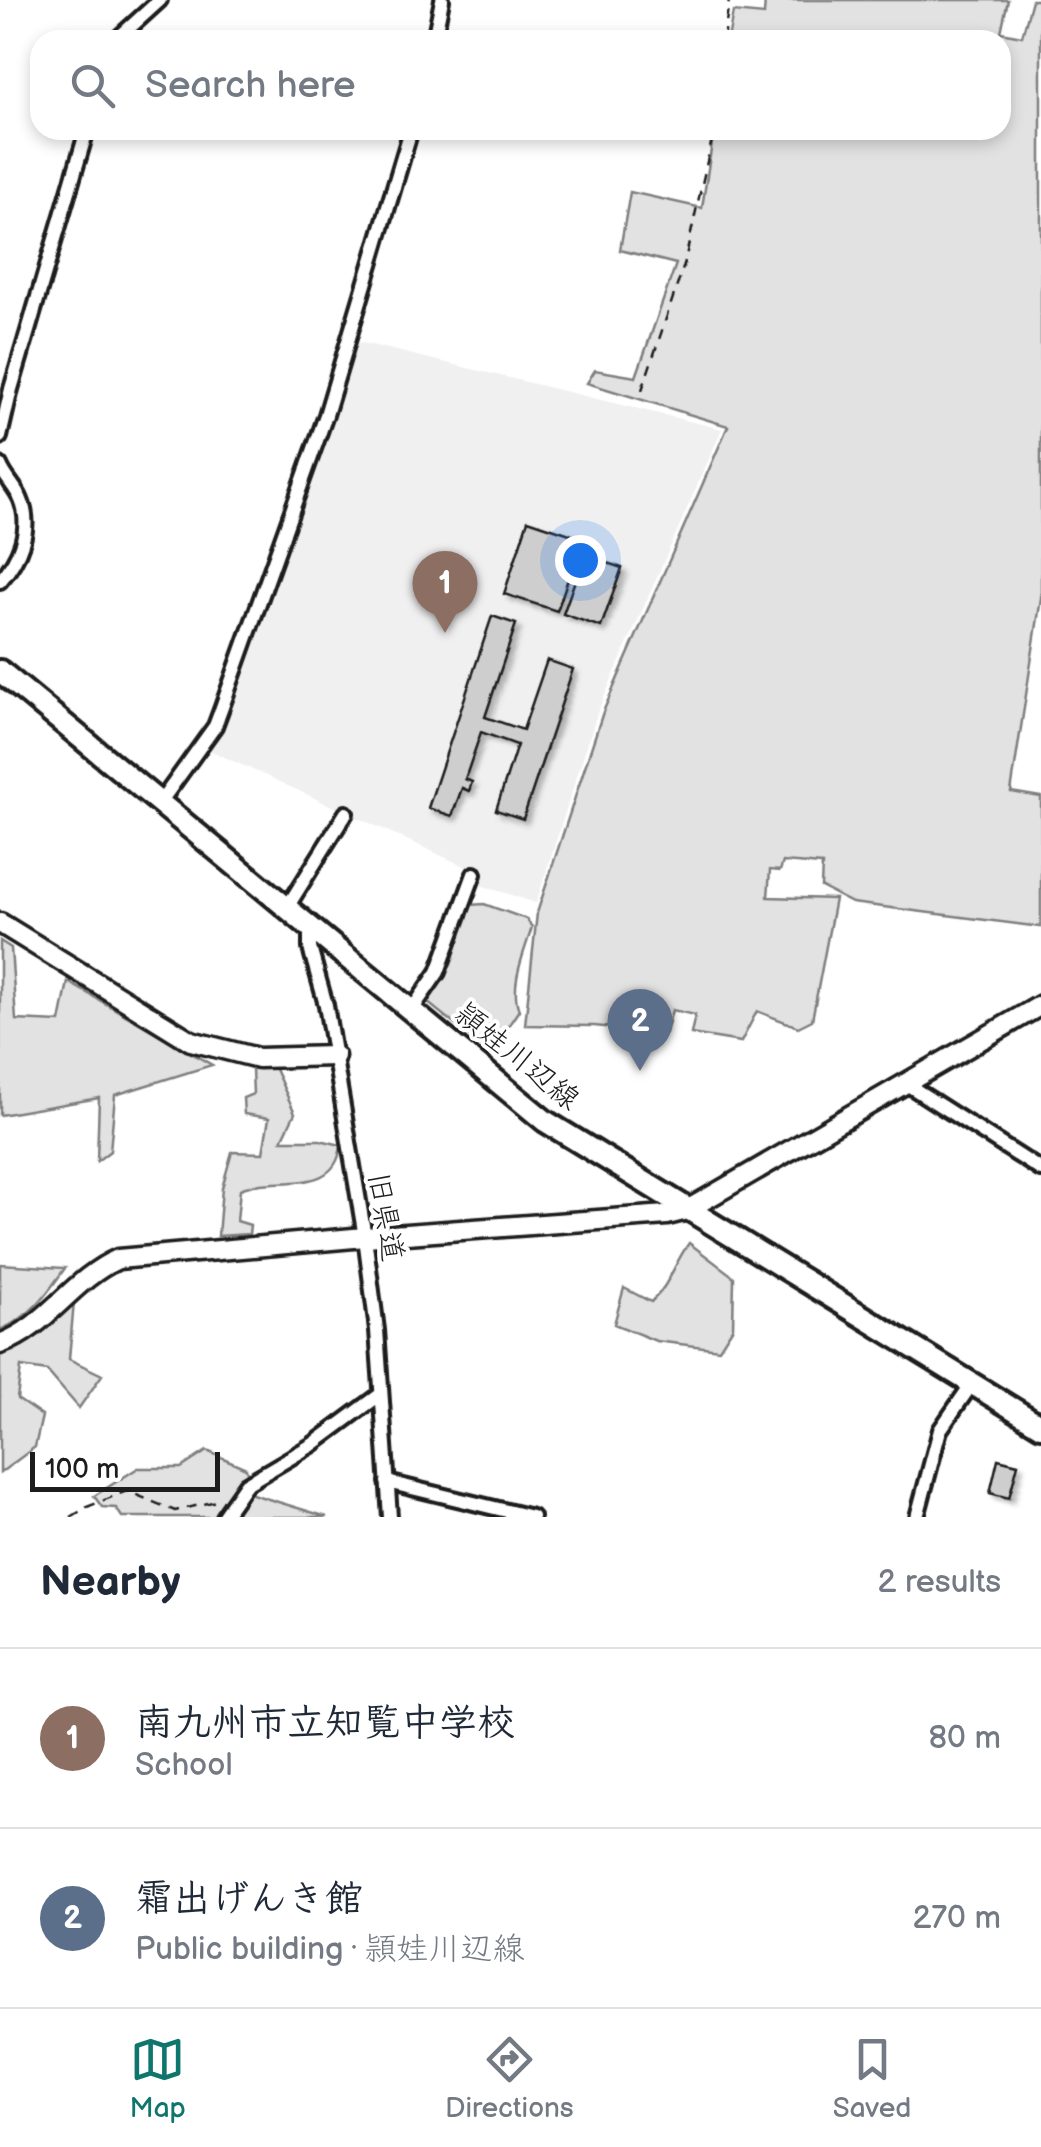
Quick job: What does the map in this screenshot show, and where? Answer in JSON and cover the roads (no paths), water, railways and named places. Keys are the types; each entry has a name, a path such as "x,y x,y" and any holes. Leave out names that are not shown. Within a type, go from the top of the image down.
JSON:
{"main road":[{"name":"頴娃川辺線","path":"0,671 546,1121 1041,1426"}],"street":[{"path":"127,30 160,0"},
{"path":"436,30 442,0"},
{"path":"0,437 10,389 84,140"},
{"path":"159,804 215,726 326,415 408,140"},
{"path":"0,466 26,516 22,545 0,581"},
{"path":"286,909 346,813"},
{"path":"412,1011 438,972 474,874"},
{"path":"0,923 191,1040 258,1058 335,1056"},
{"name":"旧県道","path":"310,928 310,948 326,1005 364,1237 382,1394 390,1517"},
{"path":"0,1344 35,1325 86,1277 118,1259 554,1225 687,1210 1041,1005"},
{"path":"908,1085 1041,1170"},
{"path":"917,1517 940,1430 971,1385"},
{"path":"223,1517 246,1484 312,1446 382,1394"},
{"path":"388,1482 532,1517"}],"place":[{"name":"南九州市立知覧中学校","path":"445,633"},
{"name":"霜出げんき館","path":"640,1071"}]}
